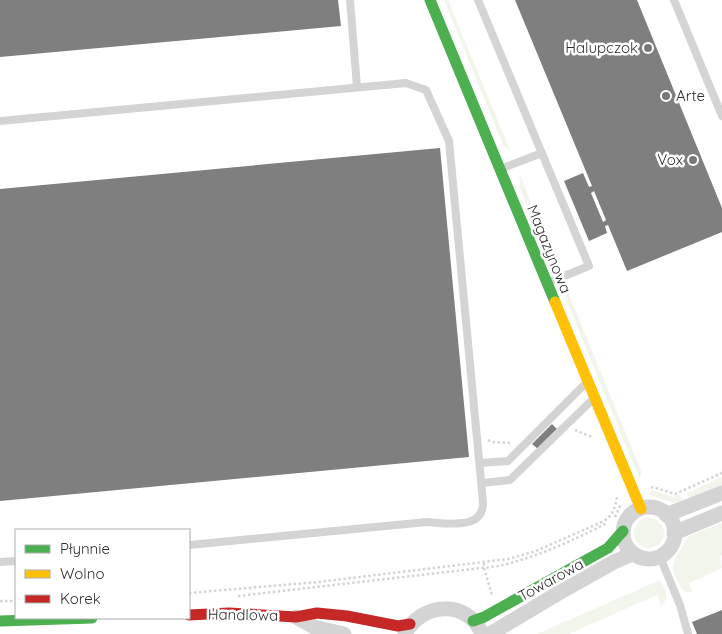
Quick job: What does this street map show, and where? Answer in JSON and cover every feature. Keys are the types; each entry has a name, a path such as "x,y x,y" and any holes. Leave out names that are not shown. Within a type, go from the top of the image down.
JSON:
{"street":[{"name":"Magazynowa","path":"430,0 641,509"},
{"path":"666,515 722,493"},
{"path":"654,508 666,515 670,520 674,533 669,549 660,557 647,559 632,554 625,543 623,531 629,516 641,509 654,508"},
{"path":"674,533 722,513"},
{"name":"Towarowa","path":"473,620 484,617 608,548 623,531"},
{"name":"Towarowa","path":"490,634 557,594 632,554"},
{"path":"407,629 429,611 448,608 468,615 482,634"},
{"name":"Handlowa","path":"190,614 229,613 296,617 317,613 347,616 407,629"},
{"name":"Handlowa","path":"296,617 314,627 344,634"},
{"path":"0,621 61,619"}],"lane":[{"path":"350,0 357,87"},
{"path":"478,0 589,266 547,283"},
{"path":"674,0 722,116"},
{"path":"0,121 406,83 426,90 449,140 484,509 477,518 464,523 427,522 190,545"},
{"path":"500,169 542,153"},
{"path":"480,463 508,461 587,381"},
{"path":"482,483 510,480 594,398"},
{"path":"660,557 680,605 688,634"},
{"path":"0,562 15,561"}],"path":[{"path":"572,428 598,440"},
{"path":"486,438 492,442 521,443"},
{"path":"644,491 653,487 675,494 722,473"},
{"path":"190,593 318,582 508,559 536,551 604,521 614,511 618,495"},
{"path":"235,596 484,568 526,560 564,545 613,519 618,512 622,499"},
{"path":"484,563 493,596"},
{"path":"0,601 15,601"}],"shaded area":[{"path":"444,0 448,0 510,150 503,145"},
{"path":"520,175 556,265 549,258 519,186"},
{"path":"567,290 642,473 639,478 566,299"},
{"path":"722,477 722,485 689,498 687,493"},
{"path":"653,490 673,497 680,495 682,500 674,503 647,494"},
{"path":"649,518 660,522 664,533 660,544 649,548 638,544 634,533 638,522"},
{"path":"722,523 722,555 720,556 722,568 689,583 692,592 685,592 674,573 675,558 689,536"},
{"path":"660,580 666,596 661,605 657,595 569,634 537,634"}],"building":[{"path":"0,0 338,0 341,26 0,57"},
{"path":"515,0 637,0 722,208 722,232 627,271 608,225 605,226 607,233 589,241 564,181 583,173 589,187 592,186","holes":["594,191 606,220 603,222 591,193"]},
{"path":"440,148 469,457 0,501 0,189"},
{"path":"552,424 557,429 538,449 532,444"},
{"path":"722,610 722,634 697,634 692,622"}],"traffic: fast":[{"path":"430,0 555,302"},
{"path":"473,621 484,617 608,548 623,531"},
{"path":"0,621 61,619"}],"traffic: slow":[{"path":"555,302 641,509"}],"traffic: jam":[{"path":"190,615 229,613 296,617 317,613 347,616 398,626 410,624"}],"place":[{"name":"Halupczok","path":"648,48"},
{"name":"Arte","path":"666,96"},
{"name":"Vox","path":"693,160"}]}
